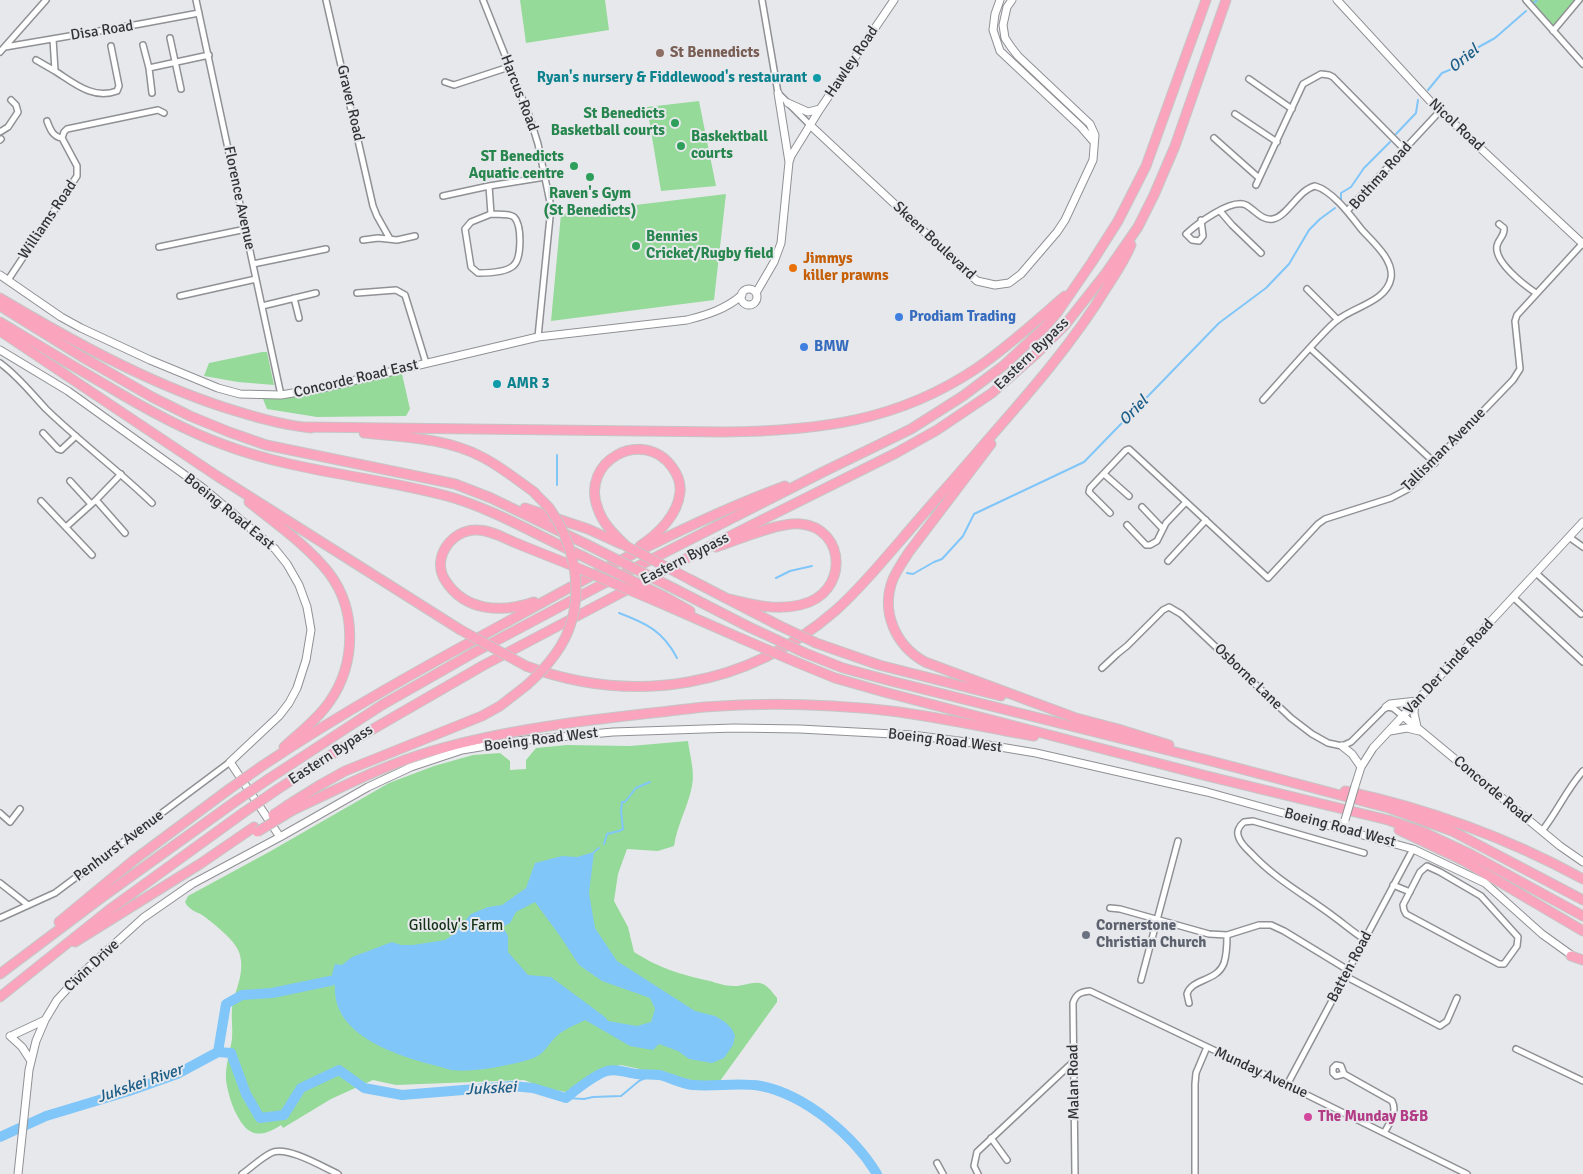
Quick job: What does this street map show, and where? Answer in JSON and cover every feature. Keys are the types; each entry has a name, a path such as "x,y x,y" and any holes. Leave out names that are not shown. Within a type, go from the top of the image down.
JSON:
{"highway":[{"name":"Eastern Bypass","path":"0,974 100,898 236,801 382,705 475,652 597,587 932,417 1003,366 1057,313 1118,220 1146,166 1206,0"},
{"name":"Eastern Bypass","path":"0,996 109,910 243,813 361,736 484,665 695,554 928,435 957,418 992,392 1035,355 1065,324 1106,273 1138,227 1175,146 1226,0"},
{"path":"1081,720 917,658 902,645 895,634 889,611 890,592 893,580 909,552 1092,311 1123,261 1138,227"},
{"path":"306,427 741,432 829,426 904,406 947,386 1005,348 1075,287"},
{"path":"0,298 78,343 152,380 192,397 275,422 415,438 451,445 482,457 534,492 548,507 566,539 573,562 575,588 573,614 566,636 549,663 527,685 500,706 482,716 345,771 320,785 290,808 108,923 41,963"},
{"path":"0,306 152,397 190,416 229,432 282,448 448,482 491,498 613,537 626,546 725,598 816,643 879,665 994,694 1152,740 1211,760"},
{"path":"0,322 182,428 261,457 302,467 420,489 450,497 486,511 578,554 661,599 740,638 835,678 1207,776 1388,820 1446,842 1583,916"},
{"path":"0,330 217,476 459,630 526,666 554,676 578,682 629,686 659,686 717,677 753,664 817,626 861,586 1030,392"},
{"path":"600,572 645,543 661,529 677,506 680,487 676,472 670,463 654,452 631,450 621,453 609,460 598,473 595,483 595,500 602,518 613,537"},
{"path":"661,599 573,566 494,533 478,530 465,531 450,540 443,551 441,564 444,580 454,591 470,603 490,609 511,609 532,603 586,578 600,572 705,518 823,472"},
{"path":"217,476 321,564 338,586 346,605 349,621 349,652 339,685 334,694 316,717 265,764"},
{"path":"491,498 675,588 748,627 843,668 1211,760 1389,808 1436,824 1474,842 1583,900"},
{"path":"695,554 765,531 795,524 802,524 817,530 829,541 834,549 836,574 832,584 821,596 809,603 787,607 772,607 725,598"},
{"path":"10,965 134,860 265,764 337,718 586,578"},
{"path":"290,808 430,751 466,742 523,729 731,705 798,704 892,712 1099,748"},
{"path":"1266,775 1336,788 1425,811 1492,834 1583,879"},
{"path":"1339,807 1416,837 1464,861 1580,929"},
{"path":"1571,956 1583,961"}],"main road":[{"name":"Hawley Road","path":"810,125 894,0"},
{"path":"1000,0 993,22 993,30 996,43 1005,58 1067,113 1094,142"},
{"name":"Skeen Boulevard","path":"810,125 977,281 996,285 1009,283 1021,274 1061,226 1091,167 1094,154 1094,130 1090,124 1018,56 1005,38 1003,25 1007,7 1012,0"},
{"name":"Nicol Road","path":"1337,0 1440,111 1583,243"},
{"path":"1026,77 1033,70"},
{"path":"766,276 744,291 742,300 747,304 752,304 756,301 756,293 766,276 774,262 781,243 789,162 778,93"},
{"path":"788,103 808,112 820,109"},
{"path":"1067,113 1073,107"},
{"path":"789,162 810,125"},
{"name":"Concorde Road East","path":"0,275 61,317 81,328 150,360 218,388 240,394 281,395 322,388 538,337 687,320 720,313 747,304"},
{"path":"749,289 756,293"},
{"name":"Concorde Road East","path":"707,315 733,303 742,295"},
{"name":"Boeing Road East","path":"0,350 68,391 203,488 275,549 287,564 299,585 307,607 311,630 306,660 297,688 279,716 230,762"},
{"name":"Van Der Linde Road","path":"1343,829 1361,767 1367,756 1583,522"},
{"path":"1386,707 1390,704 1416,702 1414,713 1420,730 1395,729 1387,733"},
{"name":"Concorde Road","path":"1403,716 1560,846 1583,862"},
{"name":"Boeing Road West","path":"280,837 368,786 411,767 462,750 516,741 613,732 734,728 912,735 1036,753 1207,792 1413,849 1486,883 1542,934 1571,956"},
{"path":"1342,746 1352,754 1361,767"},
{"path":"230,762 280,837"},
{"name":"Civin Drive","path":"18,1174 31,1061 36,1041 45,1020 57,1000 80,975 143,918 192,884 280,837"},
{"path":"31,1061 11,1035 45,1020"}],"street":[{"path":"0,52 2,45 46,0"},
{"name":"Florence Avenue","path":"196,0 281,395"},
{"name":"Graver Road","path":"326,0 373,206 390,239"},
{"name":"Harcus Road","path":"483,0 530,118 552,207 538,337"},
{"path":"762,0 778,93 810,125"},
{"path":"1526,0 1583,64"},
{"path":"1553,30 1579,0"},
{"name":"Disa Road","path":"2,45 53,39 199,13"},
{"path":"170,38 181,89"},
{"path":"53,39 55,71"},
{"path":"143,45 149,68 152,93"},
{"path":"36,60 83,89 94,94 106,94 117,91 119,86 111,46"},
{"path":"149,68 208,55"},
{"path":"445,82 454,85 509,67"},
{"path":"1256,185 1303,84 1320,74 1329,74 1404,150"},
{"path":"1249,79 1292,109"},
{"path":"0,132 8,128 18,112 16,105 11,100"},
{"path":"47,121 52,133 57,138 62,138 62,134 67,130 158,110 164,113"},
{"name":"Bothma Road","path":"1263,400 1338,320 1380,295 1388,286 1391,276 1390,266 1385,257 1347,211 1440,111"},
{"path":"1235,114 1277,142"},
{"name":"Williams Road","path":"8,280 77,176 77,166 62,138"},
{"path":"1214,138 1259,178"},
{"path":"443,196 545,177"},
{"path":"489,186 491,214"},
{"path":"1201,220 1237,204 1244,204 1264,218 1272,219 1278,217 1304,192 1316,186 1324,190 1347,211"},
{"path":"1220,211 1261,253"},
{"path":"491,214 509,215 515,219 519,228 520,238 518,258 514,266 478,273 471,266 465,229 471,222 491,214"},
{"path":"1499,224 1504,228 1504,232 1497,243 1499,256 1508,269 1521,282 1536,293"},
{"path":"158,247 246,229"},
{"path":"364,240 378,238 397,240 415,236"},
{"name":"Tallisman Avenue","path":"1110,513 1089,492 1090,488 1129,449 1268,578 1321,522 1330,517 1403,493 1435,463 1516,376 1520,369 1515,318 1583,243"},
{"path":"253,264 326,249"},
{"path":"180,296 256,279"},
{"path":"1307,289 1338,320"},
{"path":"357,293 387,290 400,291 407,298 426,363"},
{"path":"262,306 316,293"},
{"path":"294,298 298,318"},
{"path":"1310,348 1435,463"},
{"path":"0,363 15,375 45,408 152,503"},
{"path":"43,433 61,450 76,436"},
{"path":"66,527 121,474"},
{"path":"1104,474 1129,496"},
{"path":"70,481 125,533"},
{"path":"41,501 92,555"},
{"path":"1128,525 1146,544 1150,545 1157,540 1162,528 1186,502"},
{"path":"1142,507 1162,528"},
{"path":"1168,562 1206,520"},
{"path":"1569,537 1583,547"},
{"path":"1536,573 1580,614"},
{"path":"1513,597 1583,662"},
{"name":"Osborne Lane","path":"1102,668 1166,607 1172,608 1199,630 1305,729 1328,743 1342,746"},
{"path":"1342,746 1356,739 1386,707 1393,708 1403,716"},
{"name":"Penhurst Avenue","path":"0,918 55,892 69,883 230,762"},
{"path":"1542,831 1575,780 1583,771"},
{"path":"0,813 10,822 20,809"},
{"path":"1364,853 1252,821 1244,822 1239,828 1238,833 1242,844 1269,872 1364,939"},
{"path":"1141,980 1178,841"},
{"name":"Batten Road","path":"1287,1085 1413,849"},
{"path":"1425,867 1430,867 1440,872 1473,891 1490,904 1518,937 1517,946 1504,964 1498,964 1406,914 1403,905 1410,892 1420,872 1425,867"},
{"path":"0,883 28,905"},
{"path":"1393,885 1410,892"},
{"path":"1110,908 1120,909 1202,932 1227,935 1259,924 1271,925 1348,970"},
{"path":"1189,1003 1186,994 1190,988 1210,978 1222,968 1226,954 1227,935"},
{"path":"1345,976 1440,1026 1447,1021 1457,998"},
{"name":"Munday Avenue","path":"1081,992 1090,991 1467,1174"},
{"name":"Malan Road","path":"1075,1174 1073,1003 1075,997 1081,992"},
{"path":"1195,1174 1196,1073 1207,1047"},
{"path":"1516,1048 1583,1081"},
{"path":"978,1174 974,1166 977,1152 1073,1062"},
{"path":"1344,1074 1392,1101 1394,1112 1384,1133"},
{"path":"991,1138 1006,1160"},
{"path":"242,1174 272,1153 280,1151 293,1154 338,1174"},
{"path":"937,1163 942,1174"}],"green space":[{"path":"520,0 605,0 609,30 526,43"},
{"path":"1530,0 1576,0 1552,28"},
{"name":"Baskektball courts","path":"699,101 716,186 661,191 647,107"},
{"path":"726,194 714,300 551,321 561,214"},
{"path":"267,352 274,385 238,382 204,376 209,363"},
{"path":"396,369 402,374 410,409 406,416 317,417 267,409 263,399 308,395"},
{"name":"Gillooly's Farm","path":"688,741 693,781 674,846 658,851 627,849 618,874 614,901 628,927 634,952 644,958 670,970 724,985 763,984 777,998 777,1002 720,1081 705,1083 621,1065 608,1068 575,1089 566,1092 544,1088 524,1080 396,1085 373,1080 331,1099 283,1128 281,1125 267,1132 257,1134 244,1126 232,1104 226,1075 232,1039 232,1008 241,973 241,959 239,952 228,937 207,918 188,907 185,902 188,896 389,783 434,766 473,755 500,753 510,761 510,770 526,769 526,760 536,748 567,745 630,746"}],"water":[{"path":"594,852 589,893 595,928 617,961 695,1011 715,1016 725,1022 732,1029 735,1036 733,1045 724,1058 712,1063 689,1059 678,1051 659,1044 653,1050 630,1046 585,1020 561,1033 541,1054 534,1058 493,1068 460,1071 421,1062 387,1049 370,1041 356,1031 344,1018 337,1003 335,986 330,981 335,964 342,965 352,957 392,942 401,945 413,945 445,940 454,934 471,914 488,907 502,905 526,888 535,863 562,856 577,857","holes":["535,902 579,965 602,981 650,998 655,1009 651,1022 637,1026 608,1021 551,977 528,975 508,952 508,936 503,927 510,923 516,912"]}],"waterway":[{"name":"Oriel","path":"1534,3 1537,0"},
{"name":"Oriel","path":"1428,90 1442,73 1452,69 1466,54 1495,38 1526,11"},
{"path":"1396,134 1416,113 1418,100"},
{"name":"Oriel","path":"1341,201 1341,193 1351,187 1364,168 1390,142"},
{"name":"Oriel","path":"907,573 913,574 942,559 963,536 974,514 1084,462 1219,323 1266,288 1289,264 1309,230 1335,208"},
{"path":"557,455 557,485"},
{"path":"776,578 790,571 812,566"},
{"path":"619,613 653,629 666,641 677,658"},
{"path":"604,844 607,834 623,829 622,802 625,802 636,788 650,782"},
{"path":"594,852 599,848"},
{"name":"Jukskei River","path":"0,1137 46,1116 129,1091 177,1074 218,1052 226,1004 242,995 272,993 330,981"},
{"name":"Jukskei","path":"218,1052 231,1053 246,1094 260,1118 284,1115 301,1088 339,1070 364,1088 402,1095 512,1086 533,1088 566,1098 597,1076 614,1070 660,1075 693,1085 744,1084 761,1086 795,1098 827,1119 856,1145 877,1174"},
{"path":"566,1098 584,1099 621,1096 639,1081 649,1076 659,1075"}],"place":[{"name":"St Bennedicts","path":"660,53"},
{"name":"Ryan's nursery & Fiddlewood's restaurant","path":"817,78"},
{"name":"St Benedicts Basketball courts","path":"675,123"},
{"name":"Baskektball courts","path":"681,146"},
{"name":"ST Benedicts Aquatic centre","path":"574,166"},
{"name":"Raven's Gym (St Benedicts)","path":"590,177"},
{"name":"Bennies Cricket/Rugby field","path":"636,246"},
{"name":"Jimmys killer prawns","path":"793,268"},
{"name":"Prodiam Trading","path":"899,317"},
{"name":"BMW","path":"804,347"},
{"name":"AMR 3","path":"497,384"},
{"name":"Cornerstone Christian Church","path":"1086,935"},
{"name":"The Munday B&B","path":"1308,1117"}]}
